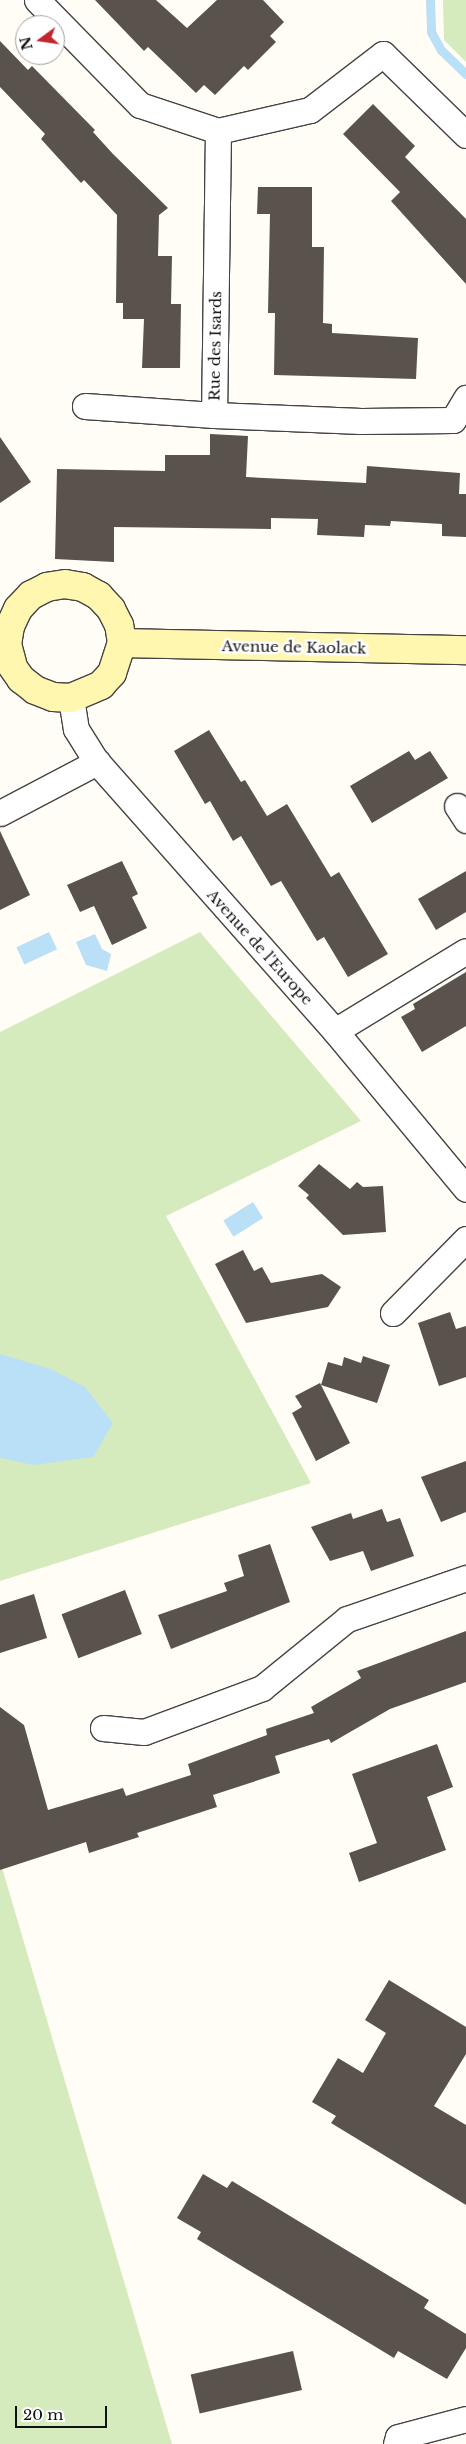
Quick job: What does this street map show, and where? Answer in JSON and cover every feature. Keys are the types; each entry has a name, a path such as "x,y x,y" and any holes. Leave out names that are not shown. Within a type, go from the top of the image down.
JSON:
{"street":[{"path":"37,0 140,105 218,131 310,110 384,54 466,135"},
{"name":"Rue des Isards","path":"218,131 214,415 362,421 453,420 466,398"},
{"path":"85,406 214,415"},
{"path":"0,598 31,595 56,586 83,587 99,596 111,609 119,625 122,643 112,673 101,686 71,698 53,697 36,690 21,679 6,656 7,644 10,626 18,609 31,595"},
{"name":"Avenue de Kaolack","path":"122,643 466,650"},
{"name":"Avenue de l'Europe","path":"71,698 76,729 96,762 335,1031 466,1189"},
{"path":"0,813 96,762"},
{"path":"335,1031 466,950"},
{"path":"393,1313 466,1238"},
{"path":"104,1728 144,1732 262,1688 347,1619 466,1578"},
{"path":"396,2444 398,2437 466,2419"}],"green space":[{"path":"443,0 466,0 466,62 444,40"},
{"path":"200,932 361,1121 166,1216 311,1483 0,1581 0,1032"},
{"path":"0,1861 172,2444 0,2444"}],"water":[{"path":"49,932 57,949 24,964 16,947"},
{"path":"95,934 102,949 111,954 107,971 86,965 76,942"},
{"path":"253,1202 263,1218 233,1237 223,1221"},
{"path":"0,1354 51,1369 85,1387 113,1423 93,1457 34,1465 0,1458"}],"building":[{"path":"95,0 156,0 187,28 217,0 263,0 284,22 270,36 276,42 248,70 244,66 215,95 204,85 196,93 148,47 144,51"},
{"path":"0,41 15,57 15,65 23,65 28,70 32,66 95,130 93,132 113,154 168,208 159,215 158,256 172,256 171,304 181,304 180,368 142,368 144,319 123,319 123,303 116,303 117,215 84,180 81,183 41,139 45,134 0,87"},
{"path":"373,104 415,146 405,157 466,219 466,284 391,201 400,192 343,134"},
{"path":"258,187 312,187 312,247 324,247 323,323 332,324 332,333 418,338 416,379 274,375 275,313 268,313 270,214 257,214"},
{"path":"210,434 248,436 246,477 366,483 367,466 460,473 459,494 466,494 466,537 442,536 442,524 391,521 390,526 365,525 364,537 317,535 318,519 271,518 271,529 114,527 114,562 55,559 57,469 165,471 165,455 210,455"},
{"path":"0,437 31,482 0,503"},
{"path":"209,730 241,782 245,780 267,816 287,804 331,877 339,872 388,954 348,977 324,937 317,941 281,881 271,886 241,836 233,841 210,801 205,804 174,751"},
{"path":"409,751 415,760 430,751 448,778 372,823 350,786"},
{"path":"0,831 30,895 0,910"},
{"path":"122,861 138,894 132,897 147,928 112,945 94,906 80,912 67,885"},
{"path":"466,871 466,912 436,930 418,899"},
{"path":"466,972 466,1026 422,1052 401,1017 415,1009 413,1004"},
{"path":"319,1164 350,1189 357,1182 363,1187 383,1186 386,1232 343,1235 306,1198 309,1195 298,1186"},
{"path":"243,1250 254,1271 262,1267 271,1283 322,1274 341,1287 328,1307 246,1323 215,1264"},
{"path":"450,1312 456,1329 466,1326 466,1377 439,1386 418,1323"},
{"path":"363,1356 390,1365 377,1403 321,1385 328,1362 342,1366 344,1357 361,1363"},
{"path":"320,1383 350,1443 316,1461 292,1413 302,1407 295,1396"},
{"path":"466,1461 466,1512 441,1522 421,1477"},
{"path":"382,1509 387,1522 400,1518 414,1556 371,1571 363,1551 330,1561 311,1527 351,1513 353,1519"},
{"path":"270,1544 290,1602 171,1649 158,1615 227,1591 224,1583 244,1576 238,1555"},
{"path":"125,1590 142,1634 78,1658 62,1614"},
{"path":"34,1594 47,1638 0,1653 0,1605"},
{"path":"466,1631 466,1682 390,1709 331,1743 329,1739 275,1756 280,1773 213,1795 217,1807 137,1833 139,1837 89,1853 86,1842 0,1870 0,1707 24,1725 48,1810 123,1788 126,1796 191,1775 188,1764 267,1735 266,1729 314,1713 311,1707 361,1678 357,1671"},
{"path":"437,1744 453,1787 427,1797 446,1850 359,1882 349,1853 377,1843 352,1774"},
{"path":"389,1980 466,2027 466,2054 434,2106 466,2125 466,2205 331,2123 336,2116 312,2102 338,2058 363,2073 386,2033 365,2020"},
{"path":"203,2174 227,2188 232,2181 429,2300 424,2308 466,2334 466,2348 447,2379 398,2351 394,2358 197,2239 201,2232 177,2218"},
{"path":"293,2351 302,2390 200,2414 191,2375"}],"waterway":[{"path":"430,0 431,32 441,50 466,74"}]}
